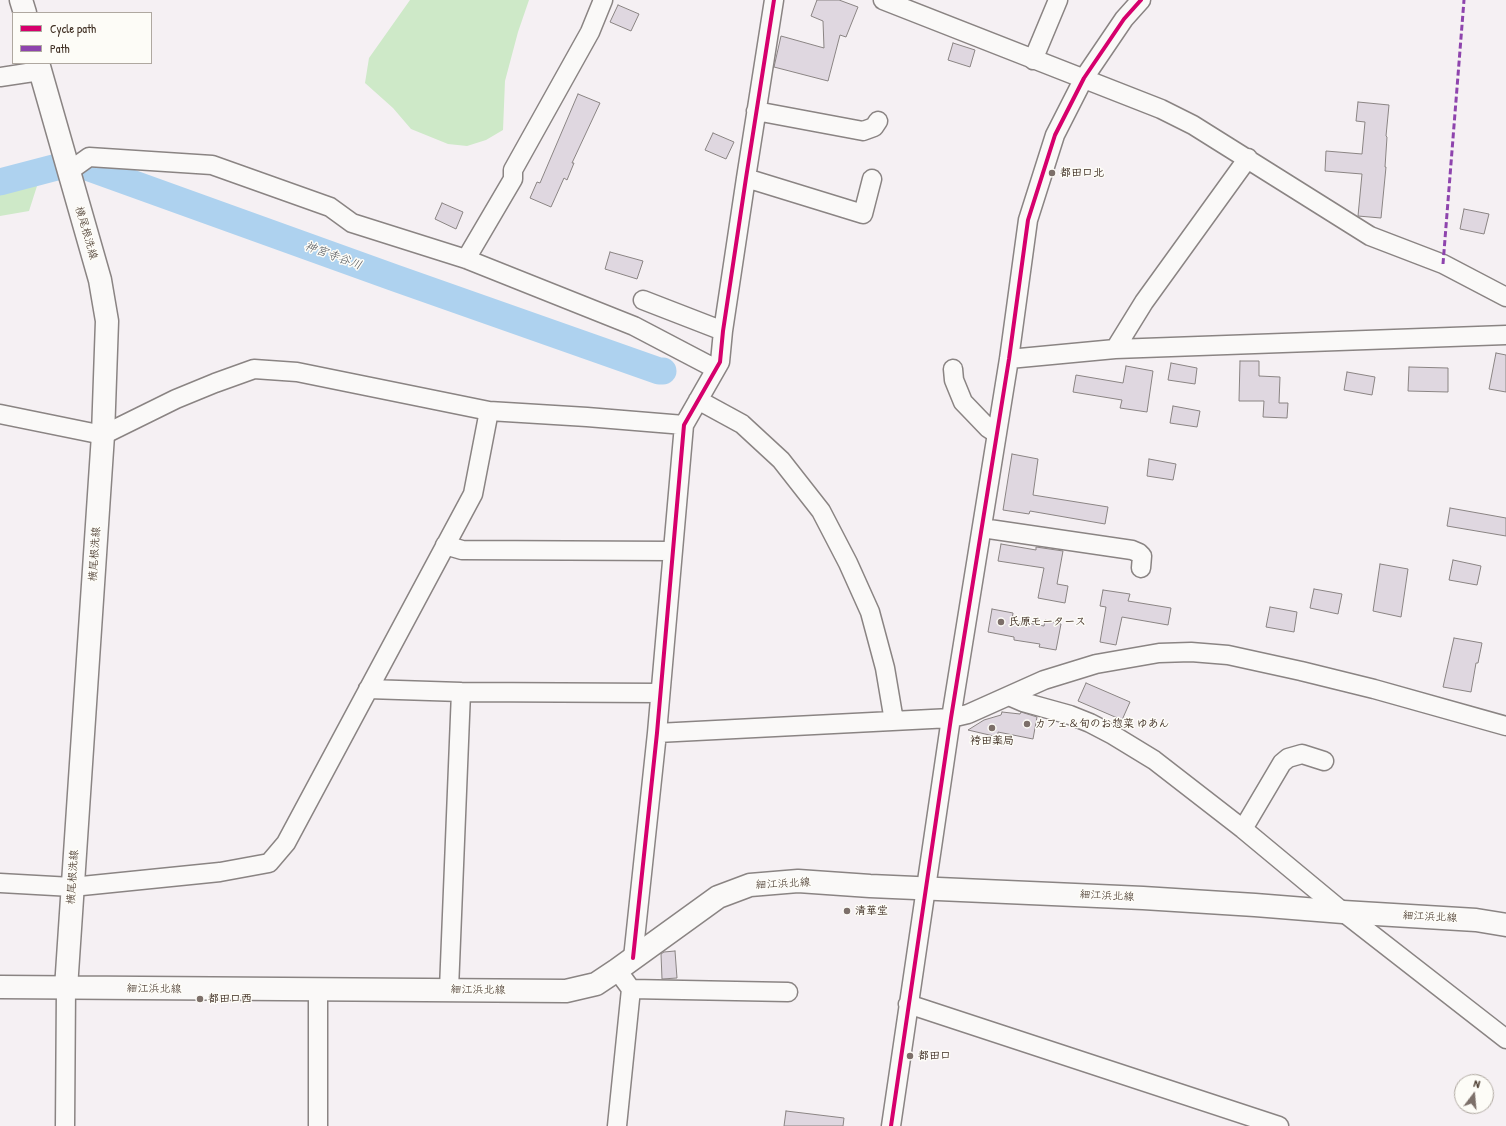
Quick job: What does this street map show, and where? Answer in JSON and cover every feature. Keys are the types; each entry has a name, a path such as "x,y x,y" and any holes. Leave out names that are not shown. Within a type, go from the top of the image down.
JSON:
{"main road":[{"path":"21,0 25,12"},
{"name":"横尾根洗線","path":"39,67 100,280 107,321 103,435 66,988"},
{"name":"細江浜北線","path":"66,988 318,990 449,989 566,991 596,984 718,897 750,885 798,881 1143,898 1476,920 1506,925"},
{"path":"0,987 66,988"}],"street":[{"path":"466,259 513,179 513,170 590,32 603,0"},
{"path":"617,1126 630,989 625,964 657,733 684,425 720,362 723,331 774,0"},
{"path":"883,0 1161,109 1194,125 1370,236 1443,264 1506,297"},
{"path":"1033,60 1058,0"},
{"path":"891,1126 951,718 1009,359 1028,220 1055,135 1084,78 1124,19 1141,0"},
{"path":"0,77 39,67"},
{"path":"756,111 863,131 874,127 878,121"},
{"path":"68,172 89,156 212,165 330,208 352,223 466,259 634,326 716,369"},
{"path":"1115,349 1144,302 1248,158"},
{"path":"746,178 863,214 872,179"},
{"path":"643,300 723,331"},
{"path":"1009,359 1115,349 1506,335"},
{"path":"0,414 103,435 176,399 254,369 297,372 489,411 684,425"},
{"path":"953,369 954,380 964,402 988,428 997,434"},
{"path":"698,400 742,424 781,460 821,511 848,562 870,612 885,668 894,721"},
{"path":"0,883 72,887 220,872 269,863 286,843 473,494 489,411"},
{"path":"982,528 1132,550 1142,556 1141,568"},
{"path":"445,545 462,550 672,551"},
{"path":"657,733 951,718 968,714 1044,680 1096,664 1159,653 1210,652 1308,672 1506,726"},
{"path":"368,689 461,692 660,693"},
{"path":"449,989 461,692"},
{"path":"1009,696 1022,702 1070,716 1113,734 1154,760 1243,829 1343,912 1506,1039"},
{"path":"1243,829 1282,763 1288,758 1302,754 1324,761"},
{"path":"64,1126 66,988"},
{"path":"630,989 788,992"},
{"path":"318,990 318,1126"},
{"path":"908,1004 1279,1126"}],"green space":[{"path":"410,0 529,0 518,32 505,81 503,130 486,140 467,146 448,144 411,129 393,108 365,83 369,58"},
{"path":"0,186 37,186 29,211 0,216"}],"building":[{"path":"817,0 839,0 858,7 846,37 840,35 828,81 774,67 781,36 824,48 823,21 811,16"},
{"path":"618,5 639,14 631,31 610,22"},
{"path":"953,43 975,50 970,67 948,60"},
{"path":"578,94 600,103 572,163 574,163 567,180 564,178 551,207 530,198 537,182 540,183"},
{"path":"1358,102 1389,105 1386,136 1386,167 1381,218 1358,216 1362,174 1325,171 1326,151 1362,154 1365,122 1356,121"},
{"path":"713,133 734,142 726,159 705,150"},
{"path":"442,203 463,212 456,229 435,219"},
{"path":"1464,209 1489,214 1484,234 1460,229"},
{"path":"610,252 643,261 637,279 605,269"},
{"path":"1496,353 1506,355 1506,392 1489,389"},
{"path":"1240,361 1259,361 1259,376 1280,377 1279,403 1288,403 1287,418 1263,417 1264,401 1239,401"},
{"path":"1171,363 1197,368 1195,384 1168,380"},
{"path":"1126,366 1153,371 1147,412 1120,408 1122,400 1073,392 1076,375 1123,383"},
{"path":"1409,367 1448,368 1448,392 1408,391"},
{"path":"1347,372 1375,377 1372,395 1344,390"},
{"path":"1173,406 1200,411 1197,427 1170,423"},
{"path":"1012,454 1038,459 1033,495 1108,507 1105,524 1030,511 1029,514 1003,510"},
{"path":"1149,459 1176,464 1173,480 1147,476"},
{"path":"1450,508 1506,518 1506,536 1447,526"},
{"path":"1001,544 1036,550 1036,547 1063,551 1057,584 1068,586 1065,603 1038,598 1044,568 998,561"},
{"path":"1453,560 1481,566 1477,585 1449,580"},
{"path":"1380,564 1408,569 1401,617 1373,611"},
{"path":"1314,589 1342,594 1338,614 1310,608"},
{"path":"1103,590 1130,594 1128,601 1171,608 1168,625 1122,617 1116,645 1100,642 1106,607 1100,606"},
{"path":"1270,607 1297,612 1294,632 1266,627"},
{"path":"992,609 1013,613 1012,620 1044,626 1045,620 1061,624 1056,650 1039,647 1040,644 1014,640 1014,637 988,632"},
{"path":"1454,638 1482,643 1478,663 1476,663 1471,692 1443,687"},
{"path":"1086,683 1130,702 1122,720 1078,701"},
{"path":"1002,712 1020,714 1021,712 1037,717 1033,739 998,732 998,737 968,730 984,720 1001,715"},
{"path":"675,951 677,978 662,979 661,954 664,952"},
{"path":"786,1111 844,1118 843,1126 784,1126"}],"waterway":[{"name":"神宮寺谷川","path":"0,182 57,167 84,166 395,278 659,371 663,371"}],"marked path":[{"path":"1443,264 1464,0"}],"cycle path":[{"path":"633,958 657,733 684,425 720,362 723,331 774,0"},
{"path":"891,1126 951,718 1009,359 1028,220 1055,135 1084,78 1124,19 1141,0"}],"place":[{"name":"都田口北","path":"1052,173"},
{"name":"氏原モータース","path":"1001,622"},
{"name":"カフェ＆旬のお惣菜 ゆあん","path":"1027,724"},
{"name":"袴田薬局","path":"992,728"},
{"name":"清華堂","path":"847,911"},
{"name":"都田口西","path":"200,999"},
{"name":"都田口","path":"910,1056"}]}
